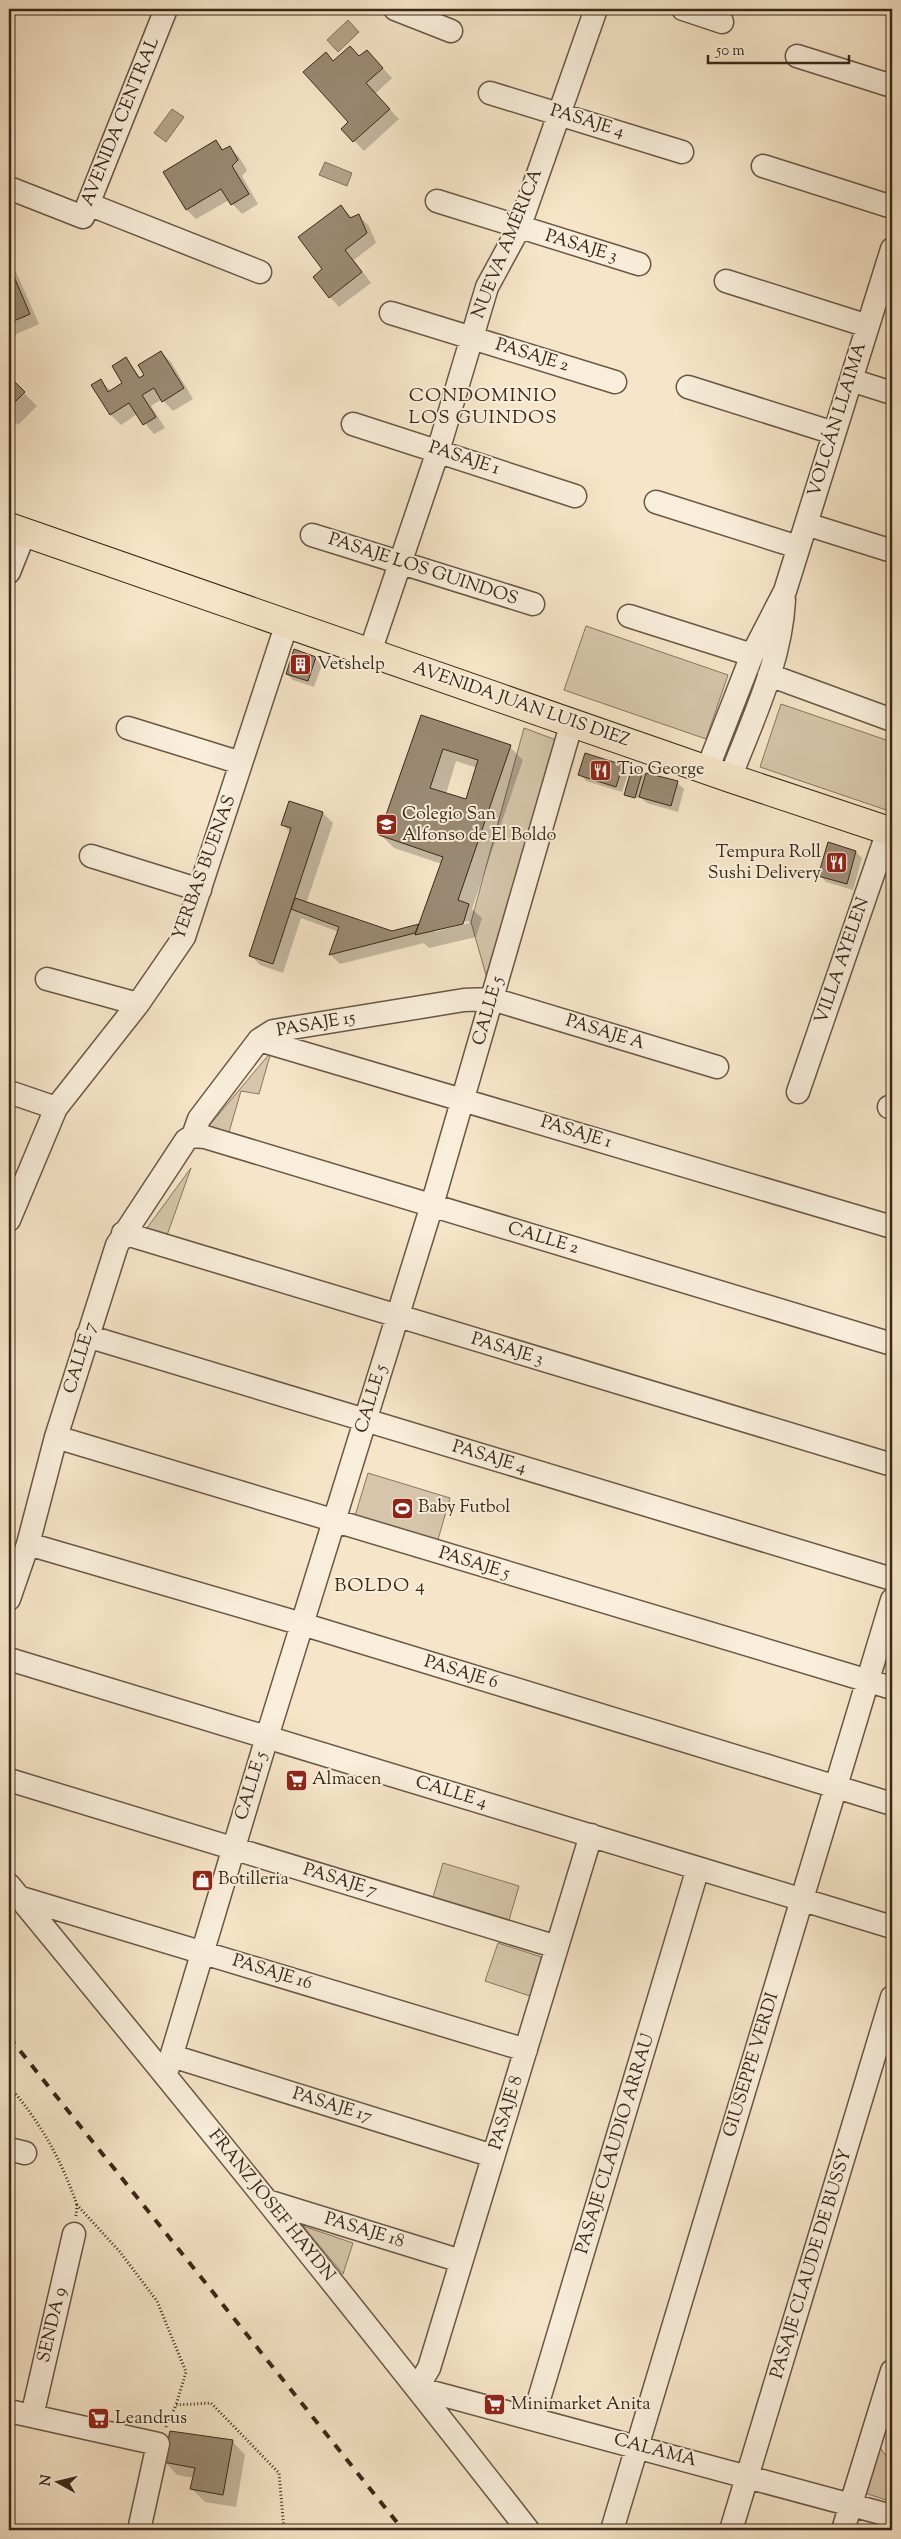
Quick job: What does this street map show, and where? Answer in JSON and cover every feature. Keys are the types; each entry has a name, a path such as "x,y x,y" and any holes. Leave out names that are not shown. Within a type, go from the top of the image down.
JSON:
{"main road":[{"name":"AVENIDA JUAN LUIS DIEZ","path":"17,530 719,774 890,831"}],"street":[{"name":"AVENIDA CENTRAL","path":"9,188 83,217 166,9"},
{"path":"395,9 451,31"},
{"name":"NUEVA AMÉRICA","path":"370,652 438,451 487,287 519,228 596,9"},
{"path":"683,9 722,22"},
{"path":"797,56 892,86"},
{"name":"PASAJE 4","path":"490,93 682,152"},
{"path":"763,166 892,207"},
{"name":"PASAJE 3","path":"437,201 639,264"},
{"path":"88,204 260,272"},
{"name":"VOLCÁN LLAIMA","path":"719,774 752,655 784,591 892,249"},
{"path":"726,281 868,326"},
{"name":"PASAJE 2","path":"391,313 615,382"},
{"path":"851,380 892,393"},
{"path":"688,387 834,433"},
{"name":"PASAJE 1","path":"353,424 575,496"},
{"path":"656,502 798,547"},
{"path":"806,524 892,551"},
{"path":"9,572 17,530"},
{"name":"PASAJE LOS GUINDOS","path":"312,535 533,604"},
{"name":"VOLCÁN LLAIMA","path":"719,774 769,675 783,627 784,591"},
{"path":"629,616 752,655"},
{"name":"YERBAS BUENAS","path":"11,1208 56,1108 138,1004 184,937 287,623"},
{"path":"769,675 892,720"},
{"name":"CALLE 5","path":"169,2065 267,1737 432,1205 572,722"},
{"path":"128,728 241,763"},
{"name":"VILLA AYELEN","path":"798,1092 890,831"},
{"path":"91,856 200,890"},
{"path":"47,979 138,1004"},
{"name":"PASAJE 15","path":"193,1136 199,1119 260,1040 273,1031 464,1000 492,999"},
{"name":"PASAJE A","path":"492,999 717,1067"},
{"name":"PASAJE 1","path":"260,1040 892,1227"},
{"path":"9,1092 56,1108"},
{"name":"CALLE 2","path":"193,1136 205,1137 892,1344"},
{"name":"CALLE 7","path":"9,1599 28,1544 56,1438 87,1336 123,1233 186,1140 193,1136"},
{"name":"PASAJE 3","path":"123,1233 892,1465"},
{"name":"PASAJE 4","path":"87,1336 892,1579"},
{"name":"PASAJE 5","path":"56,1438 892,1688"},
{"name":"PASAJE 6","path":"28,1544 302,1624 892,1804"},
{"name":"GIUSEPPE VERDI","path":"612,2530 892,1600"},
{"name":"CALLE 4","path":"9,1659 892,1927"},
{"name":"PASAJE 7","path":"9,1780 557,1947"},
{"name":"PASAJE 8","path":"417,2388 429,2368 591,1835"},
{"name":"PASAJE CLAUDIO ARRAU","path":"533,2419 698,1868"},
{"name":"PASAJE 16","path":"14,1891 202,1952 526,2050"},
{"name":"FRANZ JOSEF HAYDN","path":"14,1891 169,2065 267,2202 417,2388 528,2530"},
{"name":"PASAJE CLAUDE DE BUSSY","path":"731,2530 892,1997"},
{"name":"PASAJE 17","path":"169,2065 493,2156"},
{"name":"PASAJE 18","path":"267,2202 461,2261"},
{"name":"SENDA 9","path":"32,2416 74,2234"},
{"path":"844,2530 892,2371"},
{"name":"CALAMA","path":"417,2388 892,2516"},
{"path":"9,2411 158,2444 139,2530"}],"path":[{"path":"9,2086 28,2109 64,2166 77,2204 120,2252 157,2301 186,2372 176,2405 158,2444"},
{"path":"74,2234 77,2204"},
{"path":"176,2405 211,2403 279,2473 284,2530"}],"shaded area":[{"path":"348,20 359,32 338,52 327,40"},
{"path":"172,109 184,117 166,142 154,133"},
{"path":"325,162 352,173 347,186 319,175"},
{"path":"586,626 728,675 706,739 564,690"},
{"path":"781,704 892,742 892,812 760,767"},
{"path":"524,728 567,744 488,982 471,922"},
{"path":"271,1052 259,1094 241,1091 229,1132 208,1127"},
{"path":"191,1168 166,1238 144,1232"},
{"name":"Baby Futbol","path":"368,1473 450,1498 437,1543 354,1519"},
{"path":"443,1863 519,1886 507,1927 431,1904"},
{"path":"498,1943 548,1959 536,1998 485,1981"},
{"path":"303,2226 353,2243 343,2274"},
{"path":"876,2442 892,2464 892,2502 859,2491"}],"building":[{"path":"350,46 359,56 367,50 383,68 366,83 390,109 353,142 341,129 348,122 303,72 326,52 333,61"},
{"path":"216,140 222,150 230,146 238,160 232,166 249,194 231,205 221,189 186,210 163,172"},
{"path":"341,205 350,218 359,214 367,233 345,250 362,272 329,298 313,277 322,269 298,237"},
{"path":"9,265 30,314 9,323"},
{"path":"161,351 184,388 162,402 154,388 142,395 156,417 143,425 129,403 110,415 91,385 101,379 108,392 122,383 112,366 126,357 139,378 144,375 138,365"},
{"path":"9,376 25,392 9,408"},
{"name":"Vetshelp","path":"294,649 316,657 308,681 286,674"},
{"path":"421,715 511,745 458,900 469,904 463,924 415,935 443,857 379,835","holes":["443,749 478,760 466,799 430,788"]},
{"name":"Tio George","path":"585,753 623,765 616,787 578,775"},
{"path":"632,767 643,770 635,798 624,795"},
{"path":"646,773 678,781 671,806 639,797"},
{"path":"289,801 323,812 273,964 249,956 291,828 281,825"},
{"name":"Tempura Roll Sushi Delivery","path":"828,842 856,851 847,884 818,876"},
{"path":"295,898 392,931 419,924 415,933 329,955 339,927 291,909"},
{"path":"170,2431 233,2440 223,2495 190,2489 195,2468 163,2462"}],"railway":[{"path":"9,2037 403,2530"}],"place":[{"name":"Vetshelp","path":"301,665"},
{"name":"Tio George","path":"601,770"},
{"name":"Colegio San Alfonso de El Boldo","path":"386,825"},
{"name":"Tempura Roll Sushi Delivery","path":"837,863"},
{"name":"Baby Futbol","path":"402,1508"},
{"name":"Almacen","path":"296,1780"},
{"name":"Botilleria","path":"202,1880"},
{"name":"Minimarket Anita","path":"495,2405"},
{"name":"Leandrus","path":"99,2419"}],"district":[{"name":"CONDOMINIO LOS GUINDOS","path":"483,407"},
{"name":"BOLDO 4","path":"380,1586"}]}
